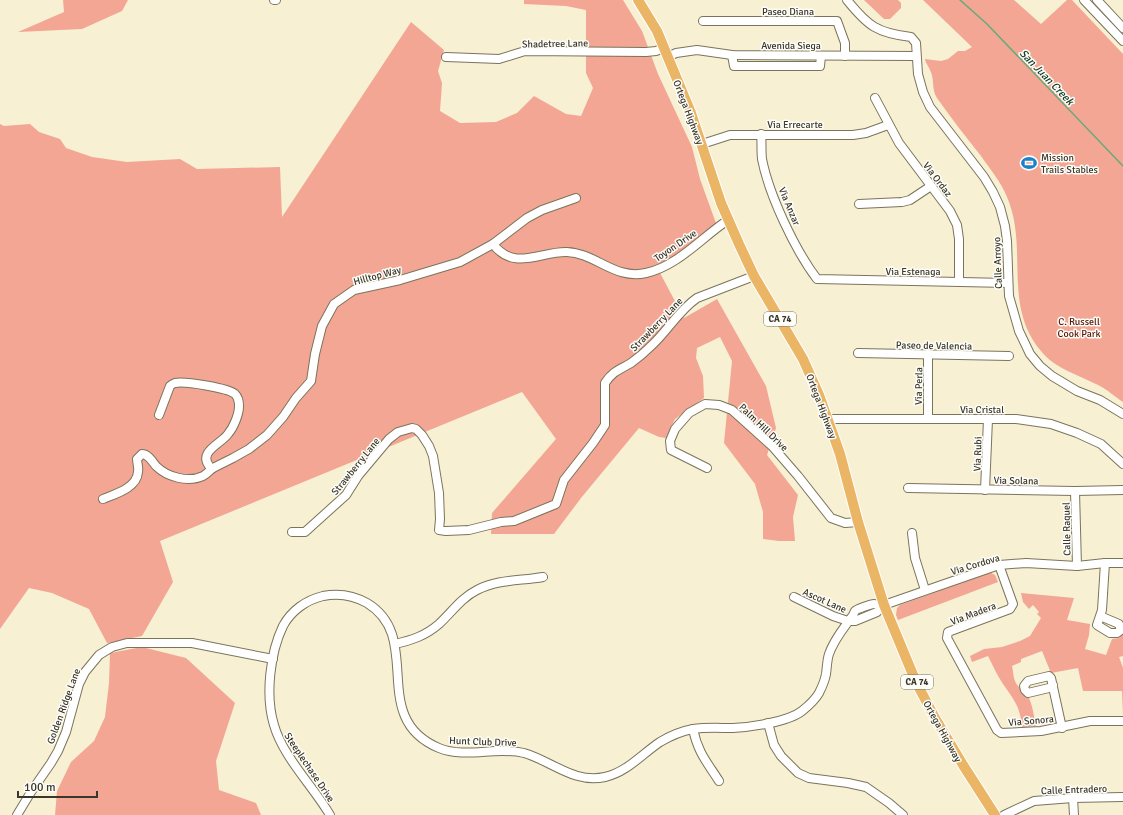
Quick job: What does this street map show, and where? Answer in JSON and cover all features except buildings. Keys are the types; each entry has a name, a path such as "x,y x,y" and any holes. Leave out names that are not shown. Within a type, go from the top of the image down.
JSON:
{"main road":[{"name":"Ortega Highway","path":"638,0 657,31 666,52 691,114 728,220 754,276 803,359 828,419 840,454 858,522 884,605 916,682 935,718 995,815"}],"street":[{"name":"Calle Arroyo","path":"847,0 860,16 872,26 885,32 911,37 916,43 918,74 923,92 930,107 984,176 1000,207 1007,241 1009,296 1019,331 1030,354 1040,366 1052,376 1077,391 1100,400 1123,414"},
{"path":"1084,0 1123,42"},
{"path":"1096,0 1123,28"},
{"name":"Paseo Diana","path":"703,21 837,21 845,43 845,56"},
{"name":"Avenida Siega","path":"666,52 676,53 697,50 732,55 734,66 820,66 821,56 916,56"},
{"name":"Shadetree Lane","path":"446,57 499,59 525,51 666,52"},
{"name":"Via Ordaz","path":"875,98 898,143 950,211 957,225 959,239 959,281"},
{"name":"Via Errecarte","path":"702,144 730,135 853,135 866,133 888,125"},
{"name":"Via Anzar","path":"761,134 762,158 782,217 809,268 817,279"},
{"path":"859,204 902,202 910,200 931,186"},
{"name":"Hilltop Way","path":"103,499 126,489 132,484 137,477 138,472 137,459 142,454 146,454 158,468 173,477 188,480 203,476 213,468 249,449 266,435 283,417 296,398 311,381 315,354 322,326 334,304 354,290 400,280 460,262 494,244 527,218 542,210 576,198"},
{"name":"Toyon Drive","path":"494,244 498,251 509,257 529,259 548,254 568,252 587,257 614,271 632,274 644,273 655,270 669,263 728,220"},
{"name":"Strawberry Lane","path":"292,532 305,532 343,498 358,476 389,439 395,434 408,428 419,431 429,446 433,456 439,493 439,530 469,530 514,520 556,504 564,480 605,426 605,383 608,378 651,346 689,303 701,296 754,276"},
{"name":"Via Estenaga","path":"817,279 1008,283"},
{"name":"Paseo de Valencia","path":"858,354 1009,356"},
{"name":"Via Perla","path":"928,354 928,419"},
{"path":"159,416 170,386 176,383 220,388 236,395 239,404 238,412 229,434 206,456 207,464 213,468"},
{"name":"Palm Hill Drive","path":"707,468 671,450 670,441 675,429 689,413 705,404 724,406 732,410 772,446 831,518 845,523 858,522"},
{"name":"Via Cristal","path":"828,419 1016,419 1051,424 1077,433 1101,444 1123,464"},
{"name":"Via Rubi","path":"985,490 988,419"},
{"name":"Via Solana","path":"908,488 1075,491 1123,490"},
{"name":"Calle Raquel","path":"1075,491 1077,566"},
{"path":"912,534 915,558 925,590"},
{"name":"Via Cordova","path":"884,605 999,565 1026,563 1077,566 1123,563"},
{"path":"1100,616 1102,610 1106,563"},
{"name":"Via Madera","path":"947,638 948,632 1010,609 1013,604 999,565"},
{"path":"395,644 415,640 438,624 457,605 476,590 495,582 543,577"},
{"name":"Hunt Club Drive","path":"273,659 284,625 295,610 307,602 329,595 340,594 352,597 367,603 382,616 390,628 395,644 398,690 402,711 410,726 427,742 456,753 503,751 521,753 539,758 566,773 577,777 596,778 618,772 661,741 681,732 694,729 746,727 785,720 800,713 818,696 826,676 828,656 836,637 855,611 875,604 884,605"},
{"name":"Ascot Lane","path":"794,597 833,616 848,621"},
{"name":"Via Sonora","path":"947,638 997,730 1001,733 1041,731 1062,728 1090,721 1123,721"},
{"name":"Golden Ridge Lane","path":"17,815 58,750 66,732 84,672 98,654 112,647 127,643 192,642 273,659"},
{"name":"Steeplechase Drive","path":"273,659 269,688 270,704 273,722 278,738 288,755 319,797 330,815"},
{"path":"1053,685 1049,688 1028,693 1024,686 1028,681 1049,676 1051,678 1053,685 1062,728"},
{"path":"768,723 774,745 781,756 798,774 808,778 866,787 903,815"},
{"path":"694,729 696,742 701,755 720,782"},
{"name":"Calle Entradero","path":"1004,815 1034,801 1073,798 1123,797"},
{"path":"1073,798 1074,815"}],"green space":[{"path":"63,0 128,0 122,11 82,29 18,32 64,12"},
{"path":"524,0 623,0 642,31 658,74 692,147 700,179 717,226 660,273 684,318 717,299 766,386 776,428 767,455 798,495 793,517 795,541 763,539 763,512 755,484 724,443 732,361 720,337 697,348 696,358 703,376 704,398 675,419 666,438 659,437 639,428 581,498 554,534 491,534 492,513 556,439 522,392 160,541 173,582 142,636 107,643 89,609 52,593 29,588 0,629 0,124 4,126 30,124 39,132 60,139 66,148 92,157 127,162 180,159 197,169 280,167 282,217 411,22 444,50 438,71 442,83 440,111 460,123 496,122 517,113 534,96 566,114 581,116 593,88 586,73 586,10 566,6 524,4"},
{"path":"864,0 898,0 901,3 901,8 890,19 884,19"},
{"name":"C. Russell Cook Park","path":"923,0 1014,0 1041,24 1067,0 1072,0 1123,54 1123,402 1101,387 1060,367 1053,362 1041,351 1029,333 1022,315 1019,296 1016,236 1013,216 1007,197 992,171 935,95 931,73 925,59 941,61 948,59 958,51 965,51 972,47"},
{"path":"991,573 995,575 998,582 898,620 896,615 897,608 900,605"},
{"path":"1021,593 1074,598 1067,620 1090,624 1085,649 1106,655 1112,639 1119,638 1123,632 1123,656 1119,657 1123,668 1123,715 1122,691 1083,691 1078,668 1051,673 1042,651 1021,659 1021,662 1012,666 1015,681 1029,698 1036,726 1022,727 1020,714 1016,704 988,656 972,662 970,656 984,649 1002,647 1030,636 1041,618 1037,614 1039,612 1033,605 1029,609 1023,602"},
{"path":"142,647 186,658 235,703 216,761 219,790 256,803 261,815 55,815 57,791 71,762 94,741 105,717 109,683 110,653"}],"waterway":[{"name":"San Juan Creek","path":"960,0 987,24 1123,166"}],"place":[{"name":"Mission Trails Stables","path":"1029,163"}]}
